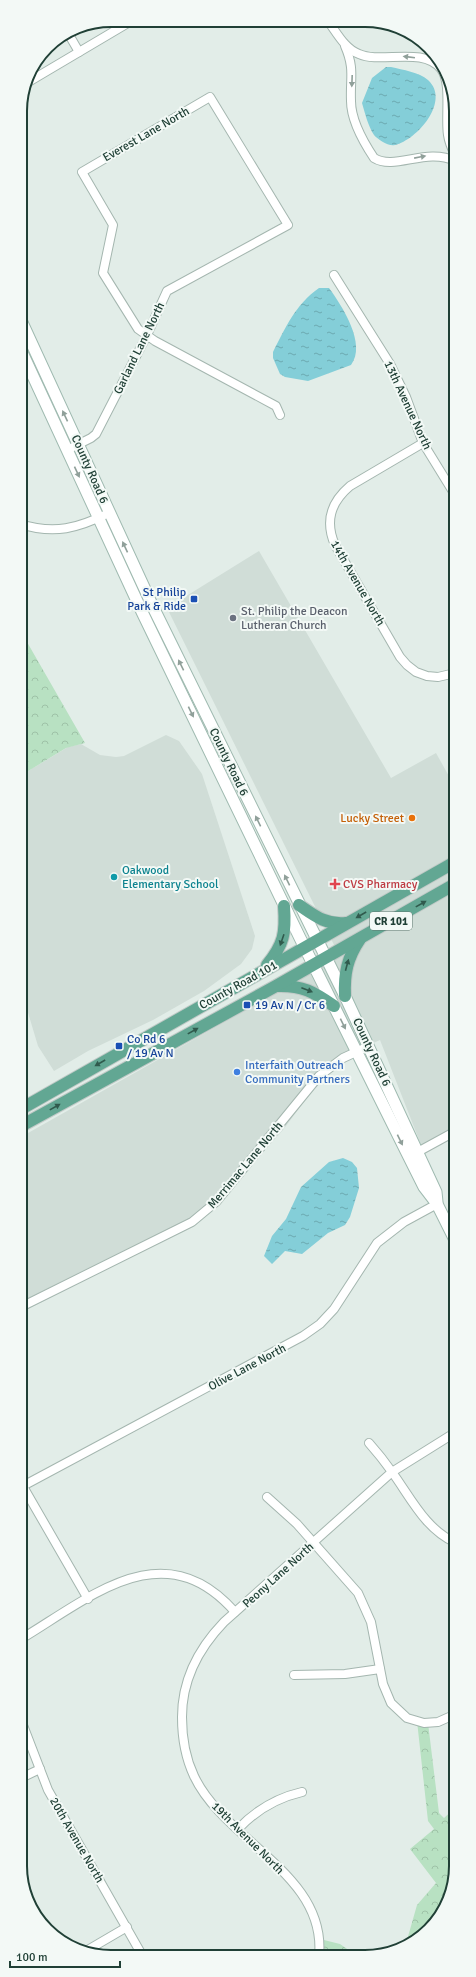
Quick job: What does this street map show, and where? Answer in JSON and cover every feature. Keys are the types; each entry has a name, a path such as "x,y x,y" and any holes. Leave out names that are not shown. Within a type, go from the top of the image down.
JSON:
{"main road":[{"name":"County Road 6","path":"27,333 154,609 369,1046 414,1155 424,1187 437,1204 449,1228"},
{"name":"County Road 6","path":"27,363 98,518 304,948 356,1052 414,1155"},
{"name":"County Road 101","path":"27,1105 449,866"},
{"name":"County Road 101","path":"27,1122 276,986 312,964 449,888"},
{"path":"299,905 323,921 334,924 347,923"},
{"path":"264,970 282,942 285,923 284,906"},
{"path":"345,996 344,979 346,964 362,937"},
{"path":"276,986 291,985 306,989 334,1006"}],"street":[{"path":"33,79 121,27"},
{"path":"332,27 351,50 370,58 406,56 433,62"},
{"path":"70,37 79,52"},
{"path":"344,43 352,65 351,101 353,114 374,158 381,162 388,163 426,155 449,158"},
{"path":"446,92 449,138"},
{"name":"Everest Lane North","path":"147,336 138,329 103,273 112,225 82,172 210,97 288,225"},
{"name":"Garland Lane North","path":"67,450 79,445 96,434 147,336 167,291 288,225"},
{"name":"13th Avenue North","path":"334,275 390,364 406,397 423,443 449,485"},
{"path":"147,336 276,406 280,415"},
{"name":"14th Avenue North","path":"423,443 350,486 341,493 330,512 329,524 335,546 400,657 416,672 427,676 438,677 449,674"},
{"path":"27,526 58,530 91,522 109,513"},
{"name":"Merrimac Lane North","path":"27,1304 178,1229 205,1213 216,1202 319,1076 343,1058 369,1046"},
{"path":"414,1155 449,1135"},
{"name":"Olive Lane North","path":"27,1482 303,1336 320,1324 334,1309 377,1243 404,1222 437,1204"},
{"name":"Peony Lane North","path":"27,1635 88,1599 132,1577 143,1574 175,1574 190,1578 205,1585 218,1594 235,1612 392,1472 449,1436"},
{"path":"369,1443 392,1472 424,1519 435,1530 449,1539"},
{"path":"27,1495 88,1599"},
{"path":"267,1497 280,1507 348,1580 365,1607 373,1629 383,1684 391,1703 407,1718 417,1721 438,1722 449,1717"},
{"name":"19th Avenue North","path":"235,1612 211,1636 191,1671 185,1689 182,1709 182,1728 185,1748 194,1776 210,1801 305,1896 318,1924 319,1950"},
{"path":"294,1675 345,1674 380,1669"},
{"name":"20th Avenue North","path":"27,1735 48,1790 139,1950"},
{"path":"27,1775 40,1769"},
{"path":"238,1829 257,1811 272,1802 302,1792"},
{"path":"92,1947 127,1927"}],"shaded area":[{"path":"259,551 391,778 436,753 449,776 449,1134 423,1150 380,1040 351,1053 315,1087 283,1130 217,1204 193,1222 27,1304 27,1134 340,957 167,608"},
{"path":"166,735 179,741 202,774 255,936 252,949 241,964 204,991 153,1020 88,1051 54,1071 38,1046 27,1009 27,772 68,747 81,744 100,755 116,757 124,756"}],"green space":[{"path":"27,642 85,743 66,748 27,772"},
{"path":"417,1721 428,1723 439,1813 444,1818 449,1813 449,1871 443,1898 438,1908 432,1917 416,1933 407,1939 417,1905 436,1883 410,1849 434,1829 428,1821"},
{"path":"444,1831 449,1837 449,1844 440,1852 431,1842"},
{"path":"320,1939 340,1944 348,1950 322,1950"}],"water":[{"path":"386,67 411,72 424,77 434,89 436,98 428,118 421,128 404,142 395,145 390,145 383,142 374,135 368,124 362,103 372,78"},
{"path":"319,288 329,288 346,315 354,336 356,347 355,356 351,365 308,381 285,377 280,374 273,358 273,352 297,309"},
{"path":"343,1158 352,1162 357,1168 359,1188 350,1217 345,1225 328,1233 302,1254 285,1251 272,1264 264,1256 272,1236 286,1219 301,1187 329,1162"}],"place":[{"name":"St Philip Park & Ride","path":"194,599"},
{"name":"St. Philip the Deacon Lutheran Church","path":"233,618"},
{"name":"Lucky Street","path":"412,818"},
{"name":"Oakwood Elementary School","path":"114,877"},
{"name":"CVS Pharmacy","path":"335,884"},
{"name":"19 Av N / Cr 6","path":"247,1005"},
{"name":"Co Rd 6 / 19 Av N","path":"119,1046"},
{"name":"Interfaith Outreach Community Partners","path":"237,1072"}]}
